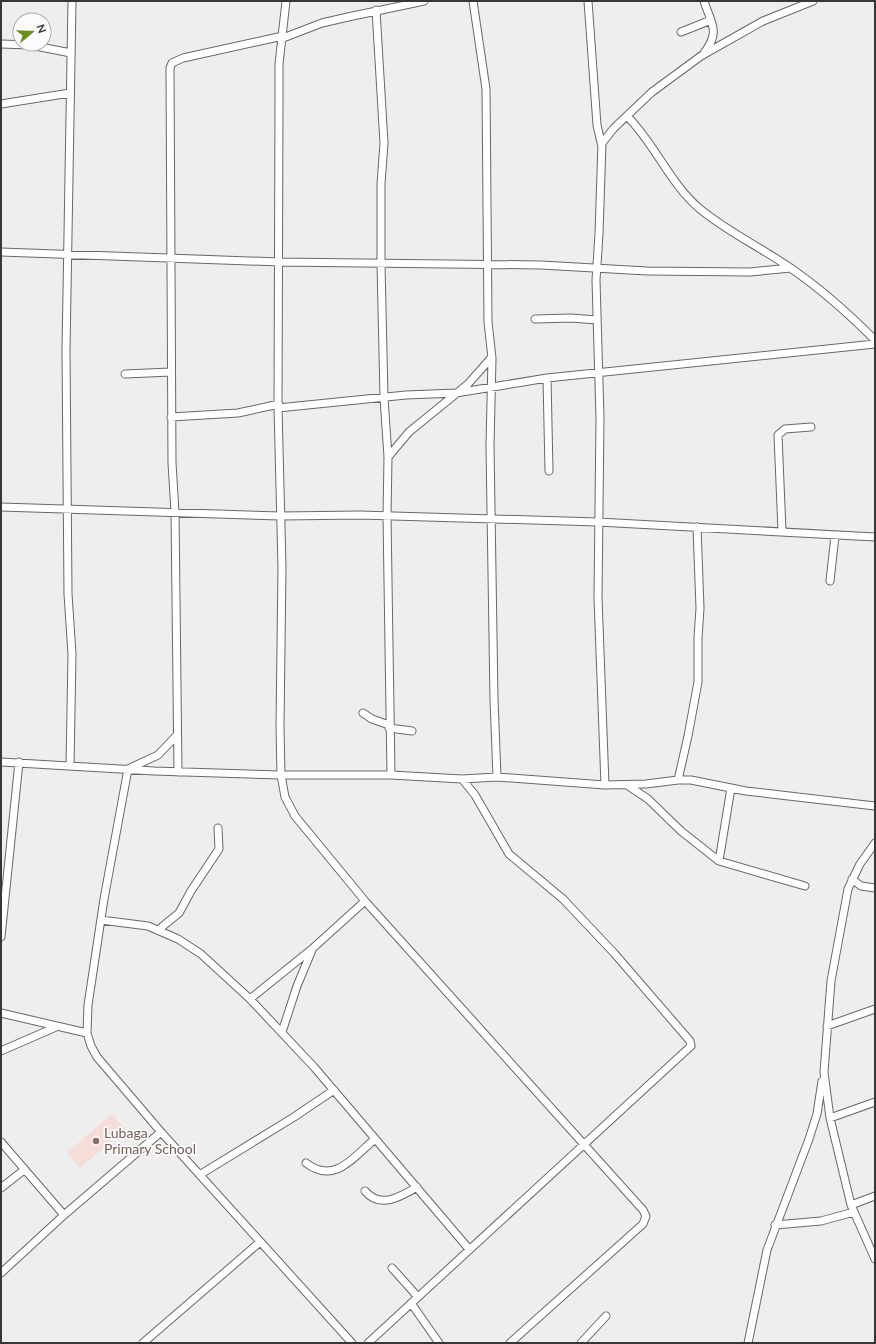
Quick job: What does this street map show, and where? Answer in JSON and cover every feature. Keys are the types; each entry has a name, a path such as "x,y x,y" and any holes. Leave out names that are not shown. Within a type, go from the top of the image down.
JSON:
{"street":[{"path":"70,766 72,654 68,594 66,351 69,254 72,1"},
{"path":"286,1 279,64 281,775 284,797 292,811 365,901 643,1210 646,1216 646,1220 510,1343"},
{"path":"178,772 175,512 172,463 170,65 183,58 283,37 322,23 376,10 424,1"},
{"path":"474,1 486,89 488,322 492,358 491,519 497,778"},
{"path":"588,1 597,125 602,147"},
{"path":"701,56 714,35 712,20 704,1"},
{"path":"605,785 603,697 598,598 600,418 596,267 599,234 602,143 652,92 701,56 763,21 813,1"},
{"path":"376,10 384,143 381,184 381,264 384,398 388,457 387,516 389,726 391,775"},
{"path":"682,32 712,20"},
{"path":"1,44 30,45 71,53"},
{"path":"1,104 70,93"},
{"path":"628,116 675,181 699,208 732,232 791,268 875,340"},
{"path":"1,252 279,262 488,264 596,267 634,271 750,272 791,268"},
{"path":"535,319 571,318 598,320"},
{"path":"172,417 238,413 279,406 456,393 547,378 598,372 875,344"},
{"path":"388,457 409,432 479,374 492,358"},
{"path":"125,374 171,372"},
{"path":"547,378 549,471"},
{"path":"782,531 778,434 785,429 811,427"},
{"path":"1,507 281,516 387,516 598,522 875,537"},
{"path":"678,780 698,682 700,608 697,527"},
{"path":"830,581 835,536"},
{"path":"363,714 389,726 412,731"},
{"path":"128,769 146,762 158,755 177,735"},
{"path":"1,762 178,772 281,775 391,775 462,779 497,778 605,785 627,785 678,780 706,782 731,788 875,806"},
{"path":"1,937 19,762"},
{"path":"128,769 101,920 88,1004 87,1033 97,1057 161,1132 201,1174 260,1242 352,1343"},
{"path":"368,1343 469,1249 690,1049 691,1043 614,953 563,899 509,854 475,795 462,779"},
{"path":"627,785 648,799 681,831 719,861 805,886"},
{"path":"719,861 731,788"},
{"path":"158,930 179,913 191,891 219,849 218,828"},
{"path":"748,1343 767,1250 817,1114 824,1072 827,1026 839,933 852,880 860,864 875,843"},
{"path":"852,880 861,886 875,888"},
{"path":"250,999 312,949 365,901"},
{"path":"101,920 142,924 178,940 201,954 250,999 282,1032 334,1090 469,1249"},
{"path":"282,1032 297,986 312,949"},
{"path":"827,1026 875,1010"},
{"path":"1,1013 87,1033"},
{"path":"1,1051 56,1027"},
{"path":"824,1072 830,1118 853,1209 875,1259"},
{"path":"201,1174 294,1117 334,1090"},
{"path":"830,1118 875,1102"},
{"path":"1,1273 64,1215 161,1132"},
{"path":"306,1163 321,1172 333,1172 375,1138"},
{"path":"1,1142 64,1215"},
{"path":"1,1188 24,1170"},
{"path":"365,1191 375,1200 383,1201 401,1196 417,1188"},
{"path":"775,1225 821,1221 853,1209 875,1196"},
{"path":"143,1343 260,1242"},
{"path":"392,1268 418,1297"},
{"path":"411,1303 439,1343"},
{"path":"581,1343 606,1316"}],"shaded area":[{"name":"Lubaga Primary School","path":"112,1114 125,1129 80,1168 67,1153"}],"place":[{"name":"Lubaga Primary School","path":"96,1141"}]}
